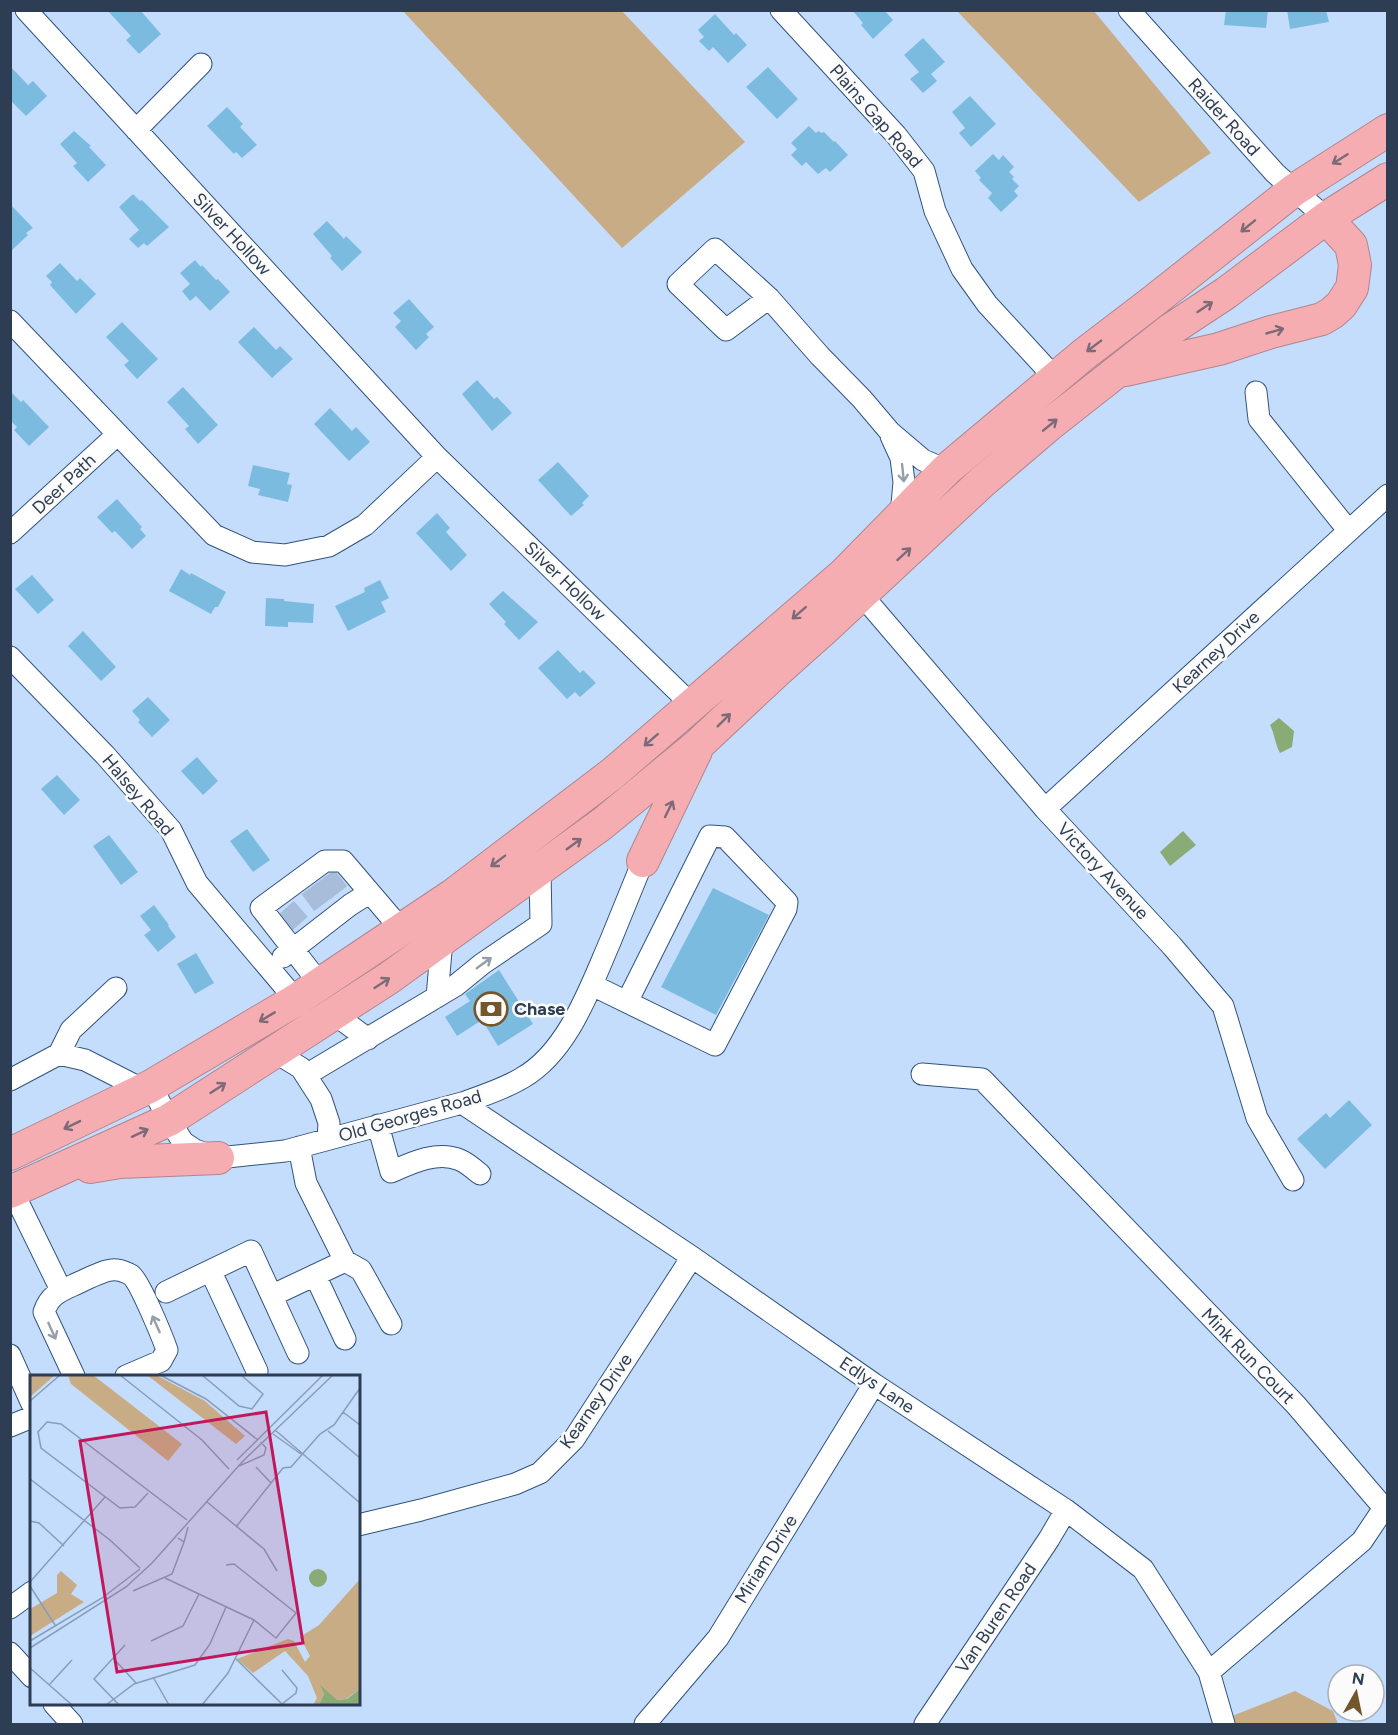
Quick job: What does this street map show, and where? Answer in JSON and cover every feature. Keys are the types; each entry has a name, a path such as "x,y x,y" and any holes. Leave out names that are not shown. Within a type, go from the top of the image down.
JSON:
{"highway":[{"path":"11,1192 169,1120 389,978 602,824 699,744 823,630 852,584 901,516 946,470 1083,355 1294,190 1388,130"},
{"path":"10,1154 148,1088 308,992 453,895 612,774 692,705 852,584 1170,330 1226,293 1326,218 1388,179"},
{"path":"1117,372 1219,349 1322,319 1332,313 1341,305 1352,288 1355,265 1351,245 1326,218"},
{"path":"643,861 699,744"},
{"path":"602,824 619,825 632,830 640,843 643,861"},
{"path":"57,1172 120,1162 218,1158"}],"street":[{"name":"Silver Hollow","path":"26,10 438,457 692,705"},
{"name":"Plains Gap Road","path":"781,10 896,135 924,171 935,211 962,269 987,304 1056,378"},
{"name":"Raider Road","path":"1129,10 1254,151 1326,218"},
{"path":"136,130 201,64"},
{"path":"769,298 890,432 923,460 946,470"},
{"path":"10,321 214,535 252,552 285,555 329,546 365,525 438,457"},
{"path":"1256,392 1259,419 1348,530"},
{"path":"890,432 901,458 904,482 901,516"},
{"name":"Deer Path","path":"10,533 118,434"},
{"name":"Kearney Drive","path":"1045,809 1388,495"},
{"name":"Victory Avenue","path":"852,584 1045,809 1172,946 1223,1006 1257,1118 1293,1180"},
{"name":"Halsey Road","path":"10,657 105,755 171,830 197,883 269,968 308,992"},
{"path":"592,985 627,1002 716,1045 786,909 787,902 725,837 710,836 627,1002"},
{"path":"308,992 301,937 261,908 279,904 314,877 325,861 343,861 401,929"},
{"name":"Old Georges Road","path":"148,1088 183,1142 195,1150 218,1158 285,1151 462,1103 523,1078 554,1051 568,1031 592,985 643,861"},
{"path":"306,1075 455,986 482,964 541,924 540,869"},
{"path":"269,968 337,907 369,892"},
{"path":"437,997 442,940"},
{"path":"10,1080 59,1054 71,1030 116,988"},
{"path":"334,1014 368,1039"},
{"path":"275,1052 301,1068 321,1099 329,1123 328,1139"},
{"path":"59,1054 85,1060 148,1088"},
{"name":"Mink Run Court","path":"922,1074 982,1079 1296,1405 1384,1508 1362,1541 1209,1672"},
{"name":"Edlys Lane","path":"462,1103 692,1257 874,1384 1066,1510 1143,1569 1209,1672 1224,1725"},
{"path":"378,1125 391,1172 419,1160 447,1157 461,1160 480,1174"},
{"path":"299,1147 306,1183 345,1261 361,1270 390,1324"},
{"path":"11,1192 62,1290"},
{"path":"166,1292 251,1251 298,1353"},
{"name":"Kearney Drive","path":"360,1525 515,1484 540,1473 574,1439 692,1257"},
{"path":"273,1295 345,1261"},
{"path":"73,1375 44,1312 48,1301 62,1290 92,1276 115,1269 131,1275 149,1308 167,1350 161,1361 130,1375"},
{"path":"211,1272 257,1371"},
{"path":"315,1275 345,1339"},
{"path":"10,1355 30,1400"},
{"name":"Miriam Drive","path":"645,1725 718,1638 874,1384"},
{"path":"10,1426 30,1418"},
{"name":"Van Buren Road","path":"925,1725 1066,1510"},
{"path":"10,1608 30,1593"},
{"path":"10,1653 30,1675"},
{"path":"55,1705 72,1725"}],"shaded area":[{"path":"403,11 622,11 745,142 622,248"},
{"path":"957,11 1094,11 1211,153 1139,202"},
{"path":"1279,718 1294,731 1292,747 1280,753 1270,725"},
{"path":"1183,831 1196,845 1170,866 1160,852"},
{"path":"1295,1691 1326,1707 1326,1723 1338,1724 1212,1724"}],"building":[{"path":"107,10 140,10 161,34 139,54 126,40 131,36"},
{"path":"852,10 884,10 893,20 873,39"},
{"path":"1226,10 1268,10 1266,28 1224,25"},
{"path":"1287,10 1326,10 1329,22 1290,29"},
{"path":"715,14 734,35 736,33 747,45 728,63 713,47 709,51 699,41 704,37 698,30"},
{"path":"923,38 945,62 931,74 937,81 923,93 910,79 919,72 904,55"},
{"path":"10,66 28,85 33,81 47,96 26,116 10,100"},
{"path":"768,67 798,99 777,119 746,87"},
{"path":"970,96 996,124 971,147 959,133 965,128 952,112"},
{"path":"227,107 243,124 240,127 257,145 242,158 236,152 234,154 207,126"},
{"path":"809,126 816,133 824,132 848,155 830,172 826,168 818,174 806,162 802,166 791,155 797,149 791,143"},
{"path":"74,131 91,146 89,147 106,165 88,182 73,166 77,163 60,144"},
{"path":"993,154 999,160 1003,155 1014,167 1009,172 1019,186 1014,191 1018,196 1001,212 988,198 992,193 979,180 981,178 975,171"},
{"path":"133,194 169,227 147,246 144,243 138,248 129,239 139,230 119,207"},
{"path":"10,204 33,228 10,252"},
{"path":"327,221 344,239 346,236 362,252 342,271 313,234"},
{"path":"195,260 230,292 210,311 196,296 190,301 182,291 190,284 180,273"},
{"path":"60,263 77,281 80,278 96,294 76,314 50,285 52,282 46,276"},
{"path":"409,299 434,327 426,334 429,337 416,350 395,327 401,321 393,313"},
{"path":"122,322 158,359 137,379 124,365 129,361 106,337"},
{"path":"254,327 276,350 280,346 293,359 272,378 238,342"},
{"path":"477,380 494,399 497,397 512,413 492,431 462,394"},
{"path":"183,387 218,425 198,444 185,429 189,426 167,402"},
{"path":"10,391 21,402 23,400 49,427 29,446 14,430 17,427 10,420"},
{"path":"330,408 352,431 356,427 370,442 349,461 314,424"},
{"path":"558,462 589,496 582,503 584,505 571,516 538,480"},
{"path":"253,465 290,473 287,484 292,485 288,502 258,495 260,489 248,486"},
{"path":"117,499 142,527 140,529 146,536 132,549 115,531 112,533 97,517"},
{"path":"437,513 450,528 446,532 467,555 451,571 416,533"},
{"path":"181,569 226,592 218,607 215,607 211,614 169,591"},
{"path":"32,575 54,600 38,614 15,589"},
{"path":"380,580 389,598 381,602 386,612 348,631 335,606 365,592 364,588"},
{"path":"503,591 538,622 519,640 489,604"},
{"path":"266,598 314,604 313,623 288,622 288,627 265,626"},
{"path":"83,631 116,667 101,681 68,646"},
{"path":"558,650 580,673 583,670 596,683 580,697 575,692 567,699 538,668"},
{"path":"148,697 170,720 152,737 138,722 140,720 132,711"},
{"path":"197,757 218,781 203,795 181,771"},
{"path":"57,775 80,800 64,815 41,789"},
{"path":"247,829 270,860 253,872 230,841"},
{"path":"109,835 138,872 121,885 93,846"},
{"path":"713,888 769,915 716,1015 661,987"},
{"path":"154,905 176,937 158,952 144,935 151,930 140,916"},
{"path":"196,953 214,983 195,994 177,964"},
{"name":"Chase","path":"499,970 533,1024 498,1046 482,1020 457,1036 445,1017 470,1001 465,994"},
{"path":"1349,1100 1372,1125 1325,1169 1297,1139 1326,1113 1330,1118"}],"tunnel":[{"path":"326,876 340,894"},
{"path":"310,888 325,908"},
{"path":"286,908 301,925"}],"place":[{"name":"Chase","path":"491,1009"}]}
